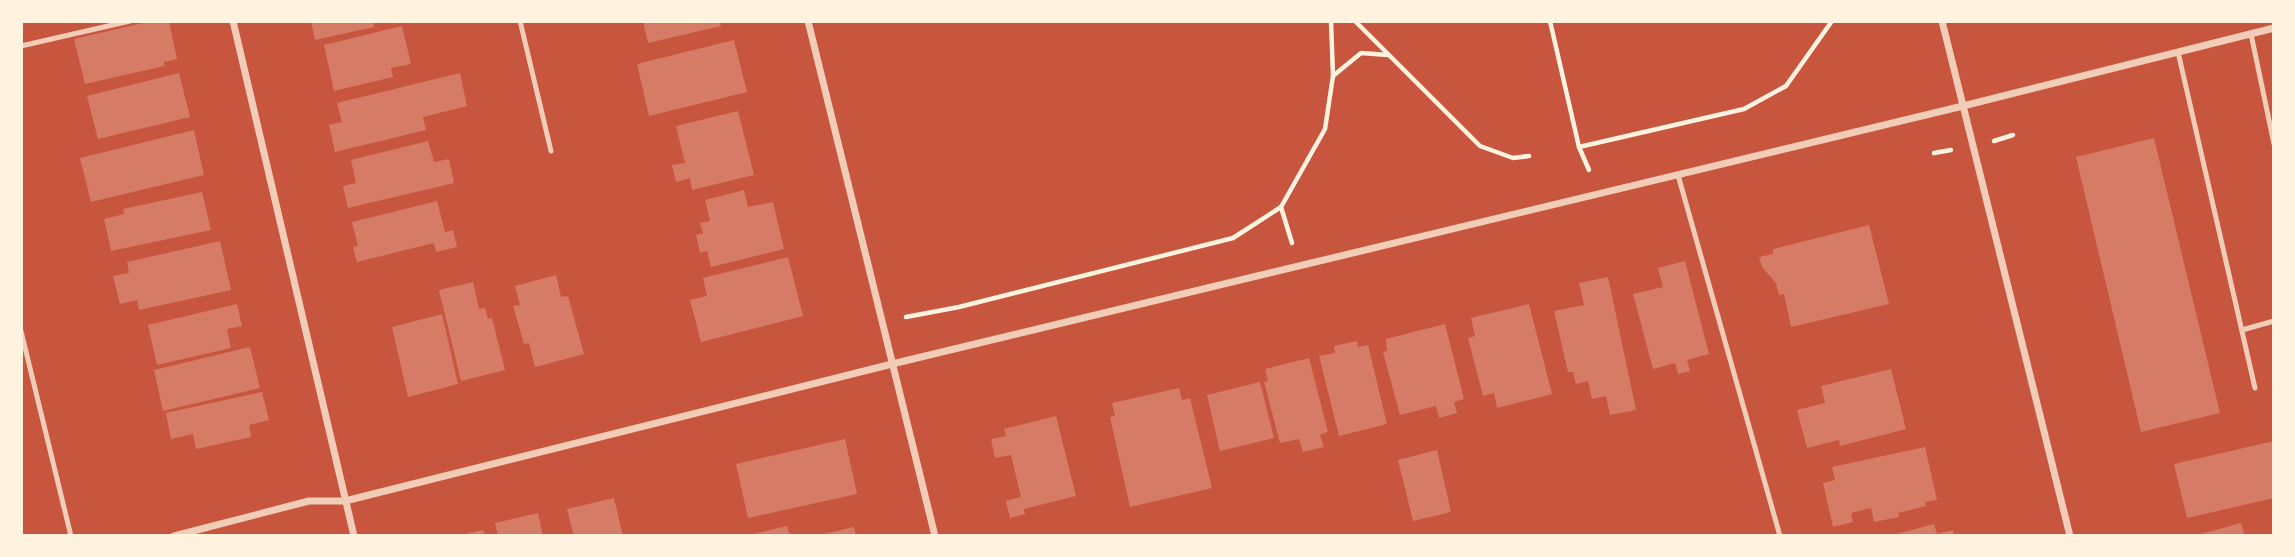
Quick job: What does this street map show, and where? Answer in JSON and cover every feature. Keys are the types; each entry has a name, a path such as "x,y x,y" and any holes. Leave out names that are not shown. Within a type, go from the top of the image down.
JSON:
{"street":[{"path":"233,21 354,536"},
{"path":"808,21 935,536"},
{"path":"1942,21 2070,536"},
{"path":"174,536 309,501 345,501 891,364 2274,29"}],"lane":[{"path":"21,46 130,21"},
{"path":"520,21 551,150"},
{"path":"2251,34 2274,144"},
{"path":"2179,52 2255,388"},
{"path":"1678,175 1780,536"},
{"path":"2242,330 2274,321"},
{"path":"21,331 71,536"}],"path":[{"path":"881,322 959,307 1233,238 1281,207 1325,129 1333,76 1331,21"},
{"path":"1355,21 1480,146 1513,158 1529,156"},
{"path":"1550,21 1579,146 1598,194"},
{"path":"1579,146 1744,109 1786,86 1832,21"},
{"path":"1333,76 1361,53 1388,55"},
{"path":"1281,207 1298,266"}],"building":[{"path":"152,21 169,21 177,59 164,62 164,66 85,84 74,39"},
{"path":"311,21 373,21 374,27 315,40"},
{"path":"643,21 719,21 721,26 648,43"},
{"path":"402,26 411,64 391,68 393,77 334,91 324,45"},
{"path":"734,40 747,92 649,116 637,64"},
{"path":"179,73 190,117 98,139 87,96"},
{"path":"460,73 467,106 423,117 426,130 335,152 329,125 342,122 337,103"},
{"path":"738,111 754,175 692,190 690,178 676,182 672,165 685,163 676,126"},
{"path":"194,130 204,175 91,202 80,158"},
{"path":"2154,138 2220,413 2141,432 2076,157"},
{"path":"428,141 434,162 449,159 454,183 348,208 343,186 356,183 351,160"},
{"path":"744,190 748,207 773,202 784,249 711,267 707,251 700,253 696,235 703,233 700,223 710,221 705,200"},
{"path":"202,192 211,230 111,251 104,219 124,214 123,209"},
{"path":"437,201 445,232 453,230 457,247 436,252 434,243 357,262 353,247 358,246 352,222"},
{"path":"1869,225 1889,304 1791,327 1784,294 1779,295 1776,283 1762,267 1759,257 1773,254 1773,249"},
{"path":"220,241 231,290 139,310 137,300 120,304 113,276 129,273 127,262"},
{"path":"788,257 803,316 701,342 690,300 707,296 703,278"},
{"path":"1685,261 1709,354 1687,360 1690,371 1678,374 1675,363 1653,369 1633,294 1663,287 1658,268"},
{"path":"556,275 561,297 568,296 584,354 535,367 529,343 524,344 513,306 520,305 515,286"},
{"path":"1608,277 1636,410 1610,415 1606,396 1592,399 1588,381 1576,384 1573,372 1568,372 1554,311 1584,305 1579,283"},
{"path":"473,282 479,309 485,308 488,319 492,318 505,370 461,381 439,290"},
{"path":"237,304 242,326 227,329 231,348 157,365 148,325"},
{"path":"1529,304 1552,394 1497,408 1494,393 1483,396 1468,338 1475,336 1471,318"},
{"path":"442,314 458,384 408,397 392,327"},
{"path":"1445,324 1464,399 1454,402 1457,413 1439,418 1436,406 1400,415 1383,352 1387,351 1386,339"},
{"path":"1357,341 1358,347 1368,345 1387,424 1339,436 1319,356 1335,353 1334,346"},
{"path":"250,347 260,388 163,411 154,370"},
{"path":"1309,358 1328,432 1320,435 1324,447 1303,452 1299,439 1280,443 1264,382 1268,381 1265,369"},
{"path":"1891,369 1906,429 1840,446 1839,440 1807,448 1797,410 1825,403 1821,386"},
{"path":"1260,382 1274,438 1220,451 1207,395"},
{"path":"1179,388 1182,400 1190,398 1212,488 1130,507 1110,417 1115,416 1112,403"},
{"path":"262,392 269,420 249,425 251,437 196,449 193,434 171,439 166,413"},
{"path":"1056,416 1076,496 1024,509 1025,514 1010,518 1006,501 1021,497 1011,455 995,458 991,439 1006,436 1004,429"},
{"path":"845,439 857,494 748,518 736,464"},
{"path":"2274,441 2274,498 2187,518 2174,464"},
{"path":"1925,447 1937,500 1925,502 1926,506 1898,513 1899,517 1874,522 1871,508 1851,513 1853,522 1833,527 1823,483 1835,480 1832,467"},
{"path":"1437,450 1451,512 1413,521 1398,460"},
{"path":"614,498 623,536 574,536 567,509"},
{"path":"538,513 543,536 498,536 495,523"},
{"path":"2241,523 2245,536 2197,536 2197,535"},
{"path":"1934,524 1937,534 1953,530 1954,536 1889,536"},
{"path":"787,526 790,536 750,535"},
{"path":"854,527 856,536 820,536 820,535"},
{"path":"483,530 485,536 461,536 461,535"}]}
